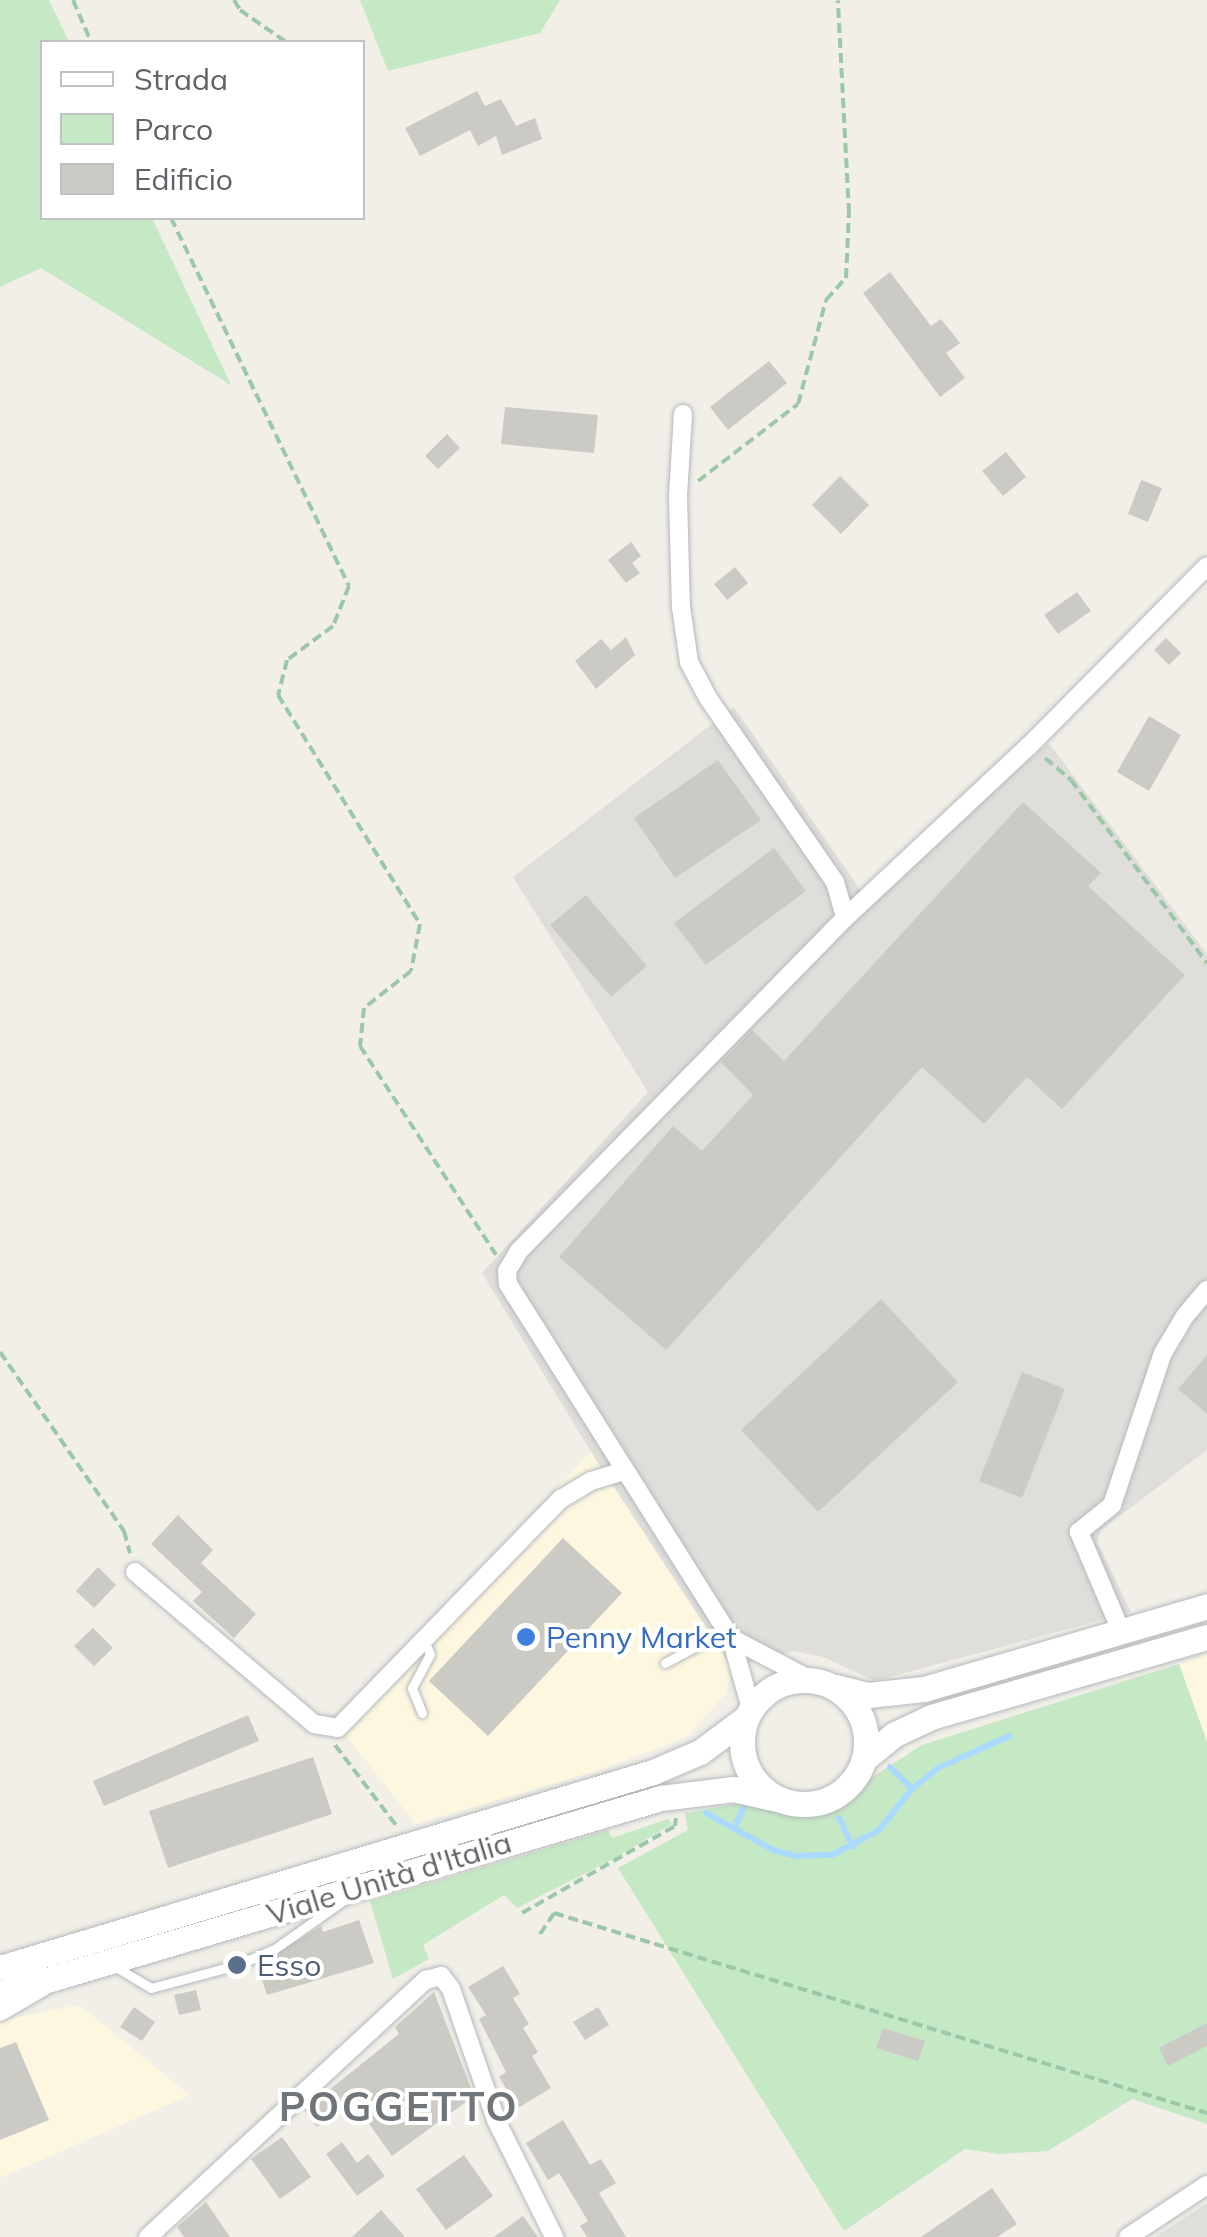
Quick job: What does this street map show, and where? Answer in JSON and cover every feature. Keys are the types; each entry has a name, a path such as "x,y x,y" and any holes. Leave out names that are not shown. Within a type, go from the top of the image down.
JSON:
{"main road":[{"path":"820,1682 868,1694 905,1694 1205,1603"},
{"name":"Viale Unità d'Italia","path":"0,1994 661,1798 732,1788 812,1803 840,1792 855,1778 864,1759 895,1734 932,1717 1207,1637"},
{"path":"820,1682 849,1698 861,1716 866,1738 864,1759"},
{"name":"Viale Unità d'Italia","path":"0,1968 652,1772 700,1752 776,1686 820,1682"},
{"path":"748,1713 742,1737 751,1775 782,1800"}],"street":[{"path":"683,414 678,496 680,607 689,662 708,698 835,882 845,918"},
{"path":"748,1713 728,1634 511,1293 507,1271 532,1237 845,918 1029,746 1207,566"},
{"path":"1121,1631 1080,1532 1112,1505 1164,1353 1185,1316 1207,1290"},
{"path":"135,1572 314,1724 329,1729 346,1722 561,1499 592,1481 624,1472"},
{"path":"728,1634 820,1682"},
{"path":"148,2237 426,1980 440,1976 451,1989 496,2120 554,2237"},
{"path":"0,2012 56,1978"},
{"path":"1128,2237 1207,2185"}],"lane":[{"path":"664,1663 728,1634"},
{"path":"422,1713 412,1688 430,1654 424,1642"},
{"path":"108,1962 151,1988 237,1964 274,1950 364,1886"}],"path":[{"path":"73,0 90,40"},
{"path":"234,0 240,10 283,40"},
{"path":"678,496 798,404 826,300 846,278 848,214 838,0"},
{"path":"171,220 349,586 333,626 287,660 278,695 420,924 410,971 364,1008 360,1046 507,1271"},
{"path":"1029,746 1072,780 1207,963"},
{"path":"0,1352 124,1530 135,1572"},
{"path":"329,1729 337,1751 412,1844"},
{"path":"522,1913 675,1826 677,1819 669,1815"},
{"path":"540,1934 554,1913 1207,2113"}],"shaded area":[{"path":"734,707 866,898 1049,743 1207,954 1207,1450 1101,1530 1097,1542 1131,1612 875,1681 823,1657 794,1651 732,1667 591,1452 482,1273 648,1092 513,877"},
{"path":"591,1452 732,1667 726,1693 687,1737 596,1771 416,1824 335,1722"},
{"path":"1207,1655 1207,1742 1179,1664"},
{"path":"79,2005 190,2095 0,2178 0,2021"},
{"path":"1207,2203 1207,2237 1155,2237"}],"green space":[{"path":"0,0 49,0 68,40 40,40 40,220 153,220 231,385 41,268 0,287"},
{"path":"360,0 560,0 540,33 388,71"},
{"path":"1179,1664 1207,1742 1207,2124 1132,2099 1048,2151 999,2154 965,2149 844,2231 618,1868 688,1830 685,1813 747,1802 802,1813 831,1804 922,1745"},
{"path":"668,1819 672,1824 613,1859 517,1908 504,1895 423,1945 429,1959 393,1979 370,1901 608,1830 612,1838"}],"building":[{"path":"477,91 485,106 501,99 516,126 535,118 542,139 502,155 496,136 478,146 470,130 420,156 405,128"},
{"path":"890,272 931,326 941,319 960,343 946,353 965,378 940,397 863,293"},
{"path":"769,361 787,383 728,430 710,407"},
{"path":"505,407 598,415 594,453 501,444"},
{"path":"447,434 460,448 438,469 425,456"},
{"path":"1006,452 1026,477 1003,496 982,471"},
{"path":"840,476 869,505 841,534 812,505"},
{"path":"1141,480 1162,488 1148,522 1128,514"},
{"path":"631,542 641,556 632,563 640,573 626,583 608,560"},
{"path":"735,567 748,583 727,600 714,584"},
{"path":"1077,592 1091,611 1058,634 1044,615"},
{"path":"626,637 635,655 596,689 575,661 601,639 611,650"},
{"path":"1166,638 1181,653 1169,665 1154,650"},
{"path":"1149,716 1181,735 1149,791 1117,772"},
{"path":"718,760 761,820 675,878 634,818"},
{"path":"1023,802 1101,873 1088,886 1185,975 1062,1109 1027,1077 984,1124 922,1067 666,1350 559,1257 673,1126 702,1151 753,1095 721,1062 752,1030 784,1061"},
{"path":"774,848 806,891 706,965 674,923"},
{"path":"586,895 647,966 611,997 550,925"},
{"path":"881,1299 958,1382 818,1512 741,1430"},
{"path":"1207,1355 1207,1414 1178,1389"},
{"path":"1022,1372 1065,1389 1022,1498 979,1481"},
{"path":"178,1515 213,1550 201,1563 256,1614 234,1638 193,1601 202,1592 151,1544"},
{"name":"Penny Market","path":"563,1538 622,1593 488,1736 429,1681"},
{"path":"98,1567 116,1585 94,1608 76,1591"},
{"path":"93,1628 113,1648 94,1666 74,1646"},
{"path":"248,1715 259,1741 104,1806 93,1781"},
{"path":"313,1757 332,1814 168,1868 149,1811"},
{"path":"359,1920 374,1963 267,1995 257,1965 321,1926 323,1932"},
{"path":"503,1966 520,1994 513,1998 529,2024 523,2028 538,2052 532,2056 551,2088 518,2108 499,2077 506,2072 479,2019 486,2015 468,1987"},
{"path":"196,1990 201,2010 179,2015 174,1995"},
{"path":"434,1992 474,2096 392,2156 353,2101 317,2127 304,2110 399,2034 395,2027"},
{"path":"134,2007 155,2022 142,2041 120,2027"},
{"path":"598,2007 609,2025 585,2040 573,2022"},
{"path":"1207,2023 1207,2046 1168,2066 1159,2048"},
{"path":"883,2028 925,2041 918,2061 876,2048"},
{"path":"16,2042 49,2120 0,2140 0,2048"},
{"path":"563,2120 590,2165 601,2159 616,2183 599,2193 626,2237 587,2237 580,2226 588,2221 559,2173 548,2180 526,2143"},
{"path":"282,2137 311,2177 280,2199 251,2159"},
{"path":"342,2142 357,2163 368,2154 385,2176 357,2196 326,2154"},
{"path":"464,2155 493,2196 446,2230 416,2189"},
{"path":"992,2188 1017,2224 997,2237 921,2237"},
{"path":"206,2202 230,2237 184,2237 177,2227"},
{"path":"381,2210 405,2237 352,2237"},
{"path":"523,2216 538,2237 494,2237"}],"waterway":[{"path":"706,1813 773,1850 795,1856 832,1855 878,1831 912,1789 938,1768 1009,1736"},
{"path":"890,1767 912,1789"},
{"path":"734,1828 745,1805"},
{"path":"839,1818 853,1847"}],"place":[{"name":"Penny Market","path":"526,1637"},
{"name":"Esso","path":"237,1965"}],"district":[{"name":"POGGETTO","path":"399,2106"}]}
